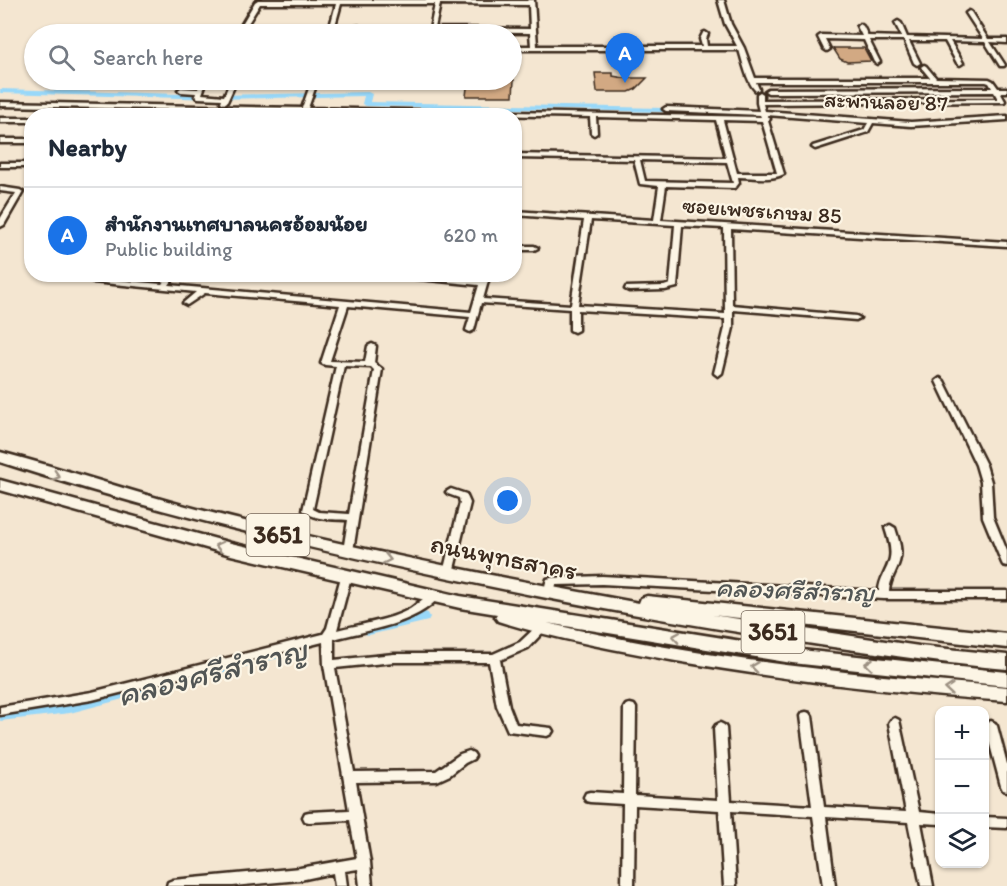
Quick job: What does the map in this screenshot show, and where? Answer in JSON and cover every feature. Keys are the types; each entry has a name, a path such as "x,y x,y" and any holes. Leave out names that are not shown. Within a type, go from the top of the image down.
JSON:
{"main road":[{"name":"ถนนพุทธสาคร","path":"0,457 68,480 199,517 448,573 554,590 701,621 994,672"},
{"name":"ถนนพุทธสาคร","path":"0,484 152,528 346,577 460,602 792,656 994,672 1007,662"},
{"path":"554,590 1007,641"},
{"path":"460,602 542,627 719,662 865,681 1007,694"}],"street":[{"path":"721,0 728,24 741,48 758,95 781,174 774,176 734,175"},
{"path":"334,24 340,1"},
{"path":"433,24 437,1"},
{"path":"245,24 257,2 531,1 534,48"},
{"path":"969,13 1002,65"},
{"path":"898,23 917,63"},
{"path":"860,26 877,62"},
{"path":"522,31 533,31"},
{"path":"705,34 703,39 705,48"},
{"path":"827,49 821,38 1007,41"},
{"path":"947,40 960,63"},
{"path":"522,48 741,48"},
{"path":"924,67 934,80"},
{"path":"752,80 987,80 991,82 1002,102 758,95"},
{"path":"182,90 199,91 197,95 200,96 226,98"},
{"path":"222,108 230,90"},
{"path":"305,108 311,90"},
{"path":"758,95 768,91 1007,90"},
{"path":"0,104 178,108"},
{"path":"666,109 765,116"},
{"path":"815,147 866,131 874,122 875,112"},
{"path":"522,114 719,118 765,116"},
{"path":"593,115 594,133"},
{"name":"สะพานลอย 87","path":"765,116 911,124 1007,118"},
{"path":"638,159 641,182 734,186 736,183 719,118"},
{"path":"0,120 24,120"},
{"path":"0,141 24,141"},
{"path":"522,156 729,160"},
{"path":"0,165 24,165"},
{"path":"657,221 663,184"},
{"path":"0,189 20,192 0,225"},
{"path":"0,212 9,213"},
{"name":"ซอยเพชรเกษม 85","path":"522,213 1007,244"},
{"path":"574,330 574,307 588,217"},
{"path":"629,288 665,288 674,285 679,223"},
{"path":"718,373 729,328 727,226"},
{"path":"522,248 534,248"},
{"path":"117,282 474,315"},
{"path":"164,286 167,282"},
{"path":"470,330 484,282"},
{"path":"187,303 203,290"},
{"path":"479,301 729,317"},
{"path":"345,303 324,361 327,364 376,366 378,369 348,551"},
{"path":"729,307 856,318"},
{"path":"369,365 372,346"},
{"path":"340,365 308,510 317,515 353,517"},
{"path":"940,381 981,465 986,482 988,517 1007,563"},
{"path":"448,573 465,503 464,496 451,492"},
{"path":"884,595 884,578 895,561 896,554 890,528"},
{"path":"346,577 332,629 328,635 329,661 364,862 366,886"},
{"path":"554,590 602,580 884,595 1007,595"},
{"path":"0,711 92,696 328,635 413,612 435,596"},
{"path":"329,661 394,658 494,658 524,645 542,627"},
{"path":"494,658 503,705 512,728 547,732"},
{"path":"628,886 630,708"},
{"path":"806,716 829,886"},
{"path":"895,723 927,886"},
{"path":"991,726 1007,786"},
{"path":"720,729 730,886"},
{"path":"348,777 437,777 444,774 462,758 469,756"},
{"path":"590,797 935,819"},
{"path":"309,817 355,815"},
{"path":"989,822 1007,823"},
{"path":"173,886 288,876 364,862"},
{"path":"338,866 341,886"}],"building":[{"path":"833,48 864,48 871,61 847,62 840,59"},
{"path":"595,73 613,73 613,76 624,78 647,78 636,89 629,92 597,92"},
{"path":"467,90 513,90 513,96 466,96"}],"waterway":[{"path":"0,91 217,97 368,94 366,104 666,110 671,107"},
{"name":"คลองศรีสำราญ","path":"369,630 423,617"},
{"name":"คลองศรีสำราญ","path":"0,715 70,707 285,651"}],"place":[{"name":"สำนักงานเทศบาลนครอ้อมน้อย","path":"625,83"}]}
